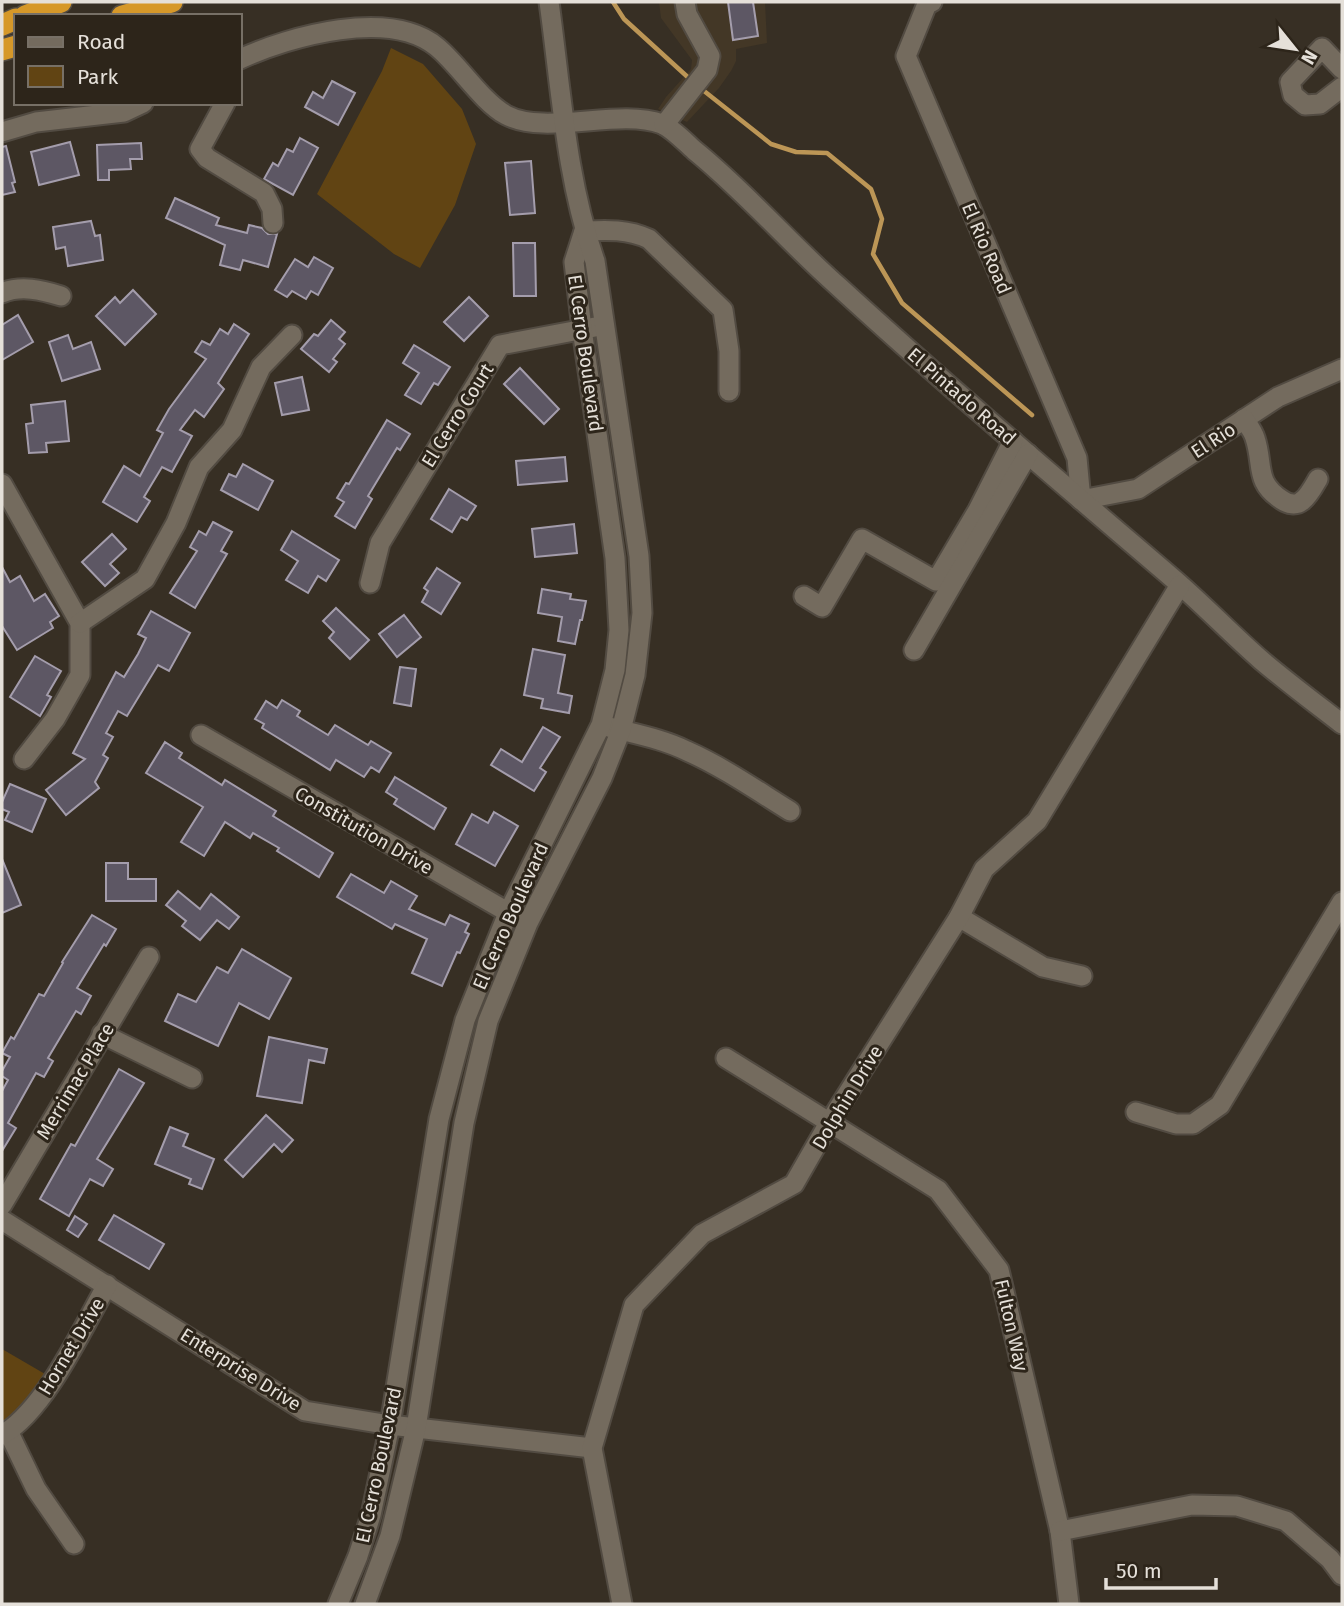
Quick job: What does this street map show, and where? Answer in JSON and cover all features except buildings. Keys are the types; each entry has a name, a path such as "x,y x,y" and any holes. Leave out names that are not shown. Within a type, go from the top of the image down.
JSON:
{"highway":[{"path":"30,14 61,2"},
{"path":"129,14 172,2"}],"street":[{"name":"El Cerro Boulevard","path":"365,1604 390,1536 416,1428 464,1123 488,1021 528,923 602,778 621,730 635,675 642,613 639,556 606,325 595,261 584,231 565,122 550,2"},
{"path":"664,125 707,70 710,56 687,14 685,2"},
{"name":"El Rio Road","path":"932,2 927,4 906,56 1077,458 1081,500"},
{"name":"El Pintado Road","path":"245,56 306,36 373,28 394,29 416,35 434,44 507,116 527,121 565,122 627,119 664,125 723,173 836,285 1180,585 1261,660 1342,724"},
{"path":"1342,69 1322,48 1290,82 1293,94 1305,105 1320,104 1342,87"},
{"path":"2,132 36,122 124,112 139,105"},
{"path":"224,105 200,149 207,158 264,193 272,209 273,223"},
{"path":"584,231 613,229 649,239 723,310 729,351 729,391"},
{"name":"El Cerro Boulevard","path":"338,1604 371,1515 390,1425 439,1119 465,1020 508,913 601,725 615,670 619,630 618,593 575,262 584,231"},
{"path":"2,293 24,289 44,290 61,296"},
{"name":"El Cerro Court","path":"370,583 380,543 500,345 606,325"},
{"path":"80,622 145,579 176,523 199,467 232,430 261,367 292,335"},
{"name":"El Rio","path":"1081,500 1138,489 1278,397 1342,369"},
{"path":"1244,419 1254,433 1262,477 1275,495 1287,503 1302,502 1318,479"},
{"path":"804,596 822,607 862,539 936,581 978,510 1021,447"},
{"path":"914,650 1021,447"},
{"path":"2,484 80,622 80,675 55,719 24,759"},
{"name":"Dolphin Drive","path":"622,1604 592,1448 634,1305 702,1234 794,1184 959,917 984,869 1037,821 1180,585"},
{"path":"601,725 687,750 790,811"},
{"name":"Constitution Drive","path":"201,735 528,923"},
{"path":"1136,1111 1176,1124 1193,1124 1220,1105 1342,902"},
{"path":"959,917 1043,967 1082,976"},
{"name":"Merrimac Place","path":"2,1205 149,957"},
{"path":"102,1034 192,1078"},
{"name":"Fulton Way","path":"726,1058 938,1189 999,1270 1060,1531 1069,1604"},
{"name":"Enterprise Drive","path":"2,1220 305,1411 390,1425 592,1448"},
{"name":"Hornet Drive","path":"5,1433 36,1403 58,1372 107,1286"},
{"path":"5,1433 36,1489 74,1544"},
{"path":"1060,1531 1192,1505 1237,1506 1286,1521 1329,1559 1342,1575"}],"shaded area":[{"path":"659,2 765,2 767,43 736,49 736,61 731,71 687,122 658,109 691,69 692,60 661,18"}],"green space":[{"path":"391,48 423,64 462,109 476,144 455,205 420,268 394,254 317,194 382,71"},
{"path":"2,1349 45,1374 2,1427"}],"waterway":[{"path":"613,2 624,19 692,81"},
{"path":"699,87 771,144 796,152 827,153 871,189 882,219 873,254 902,303 1032,415"}]}
